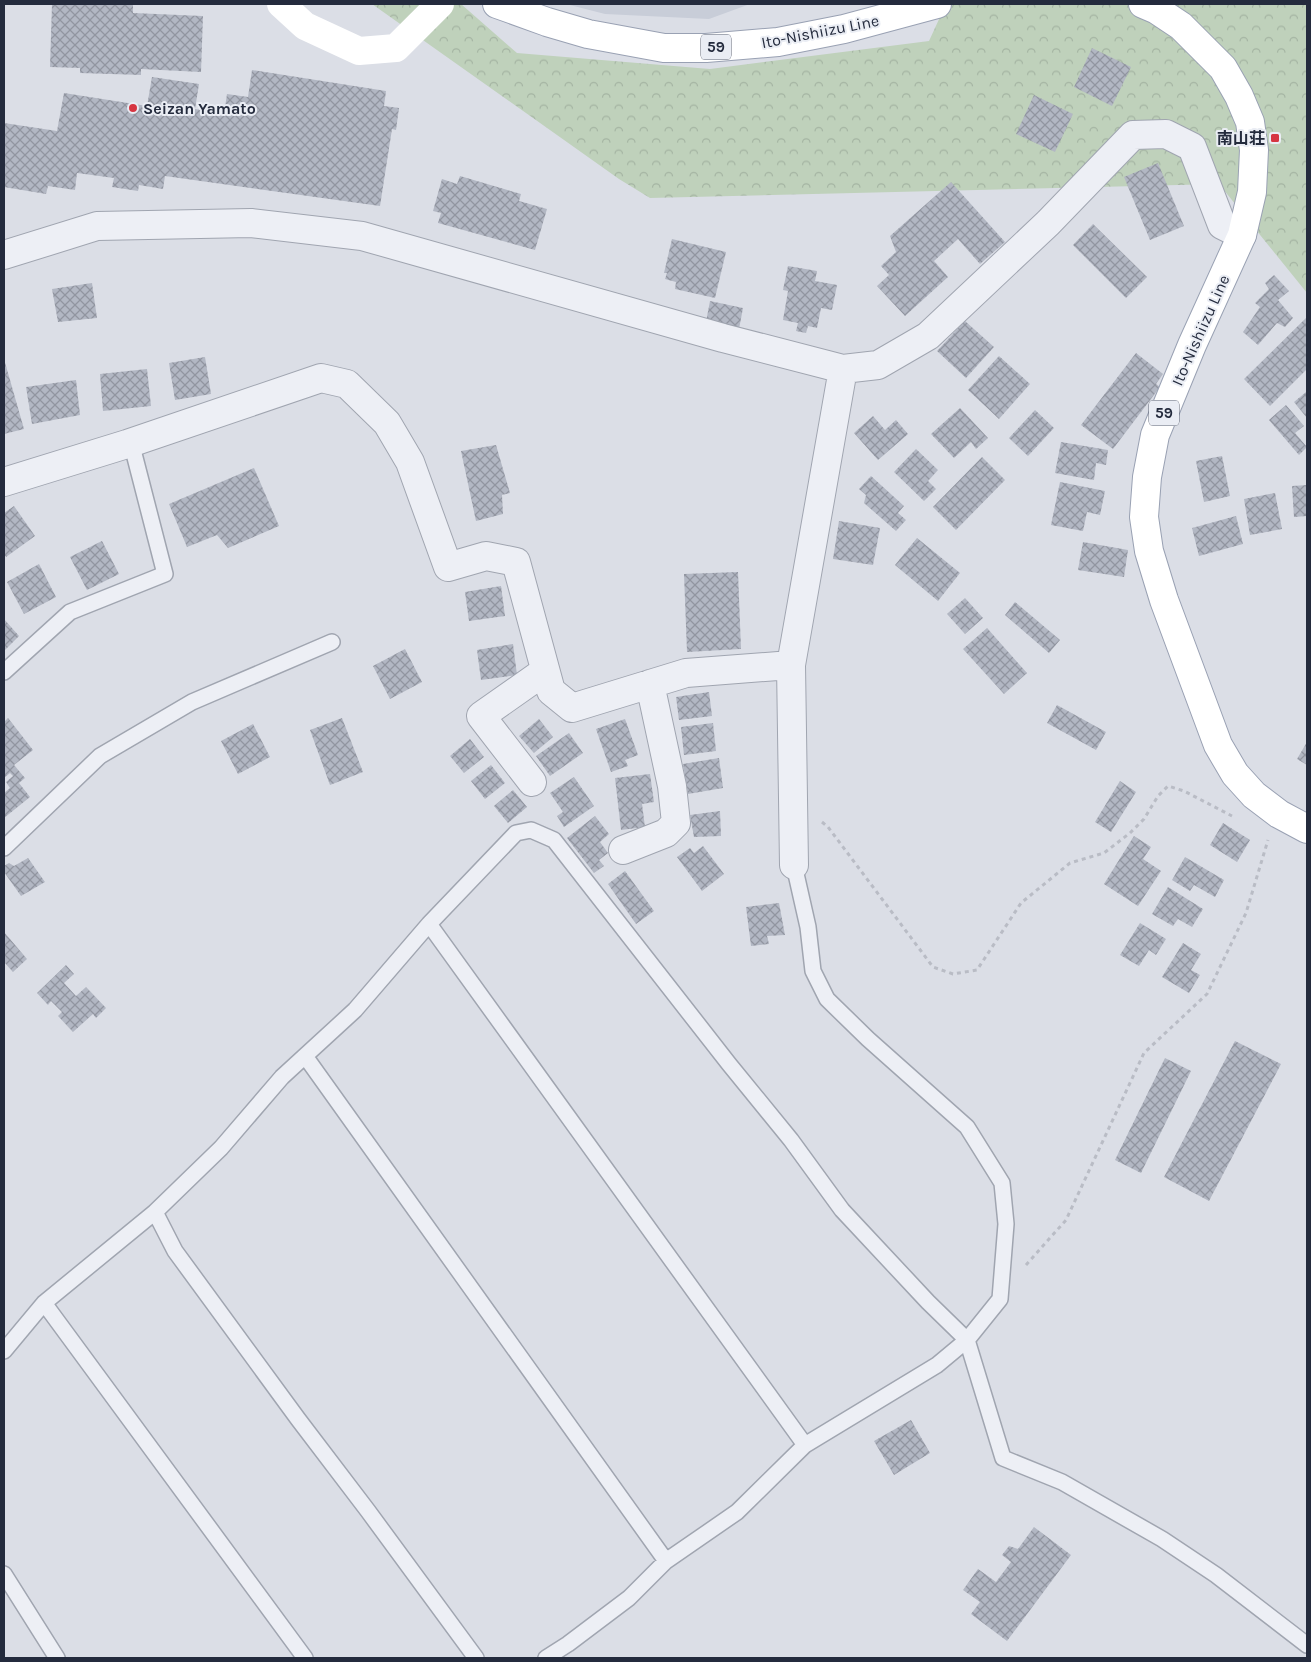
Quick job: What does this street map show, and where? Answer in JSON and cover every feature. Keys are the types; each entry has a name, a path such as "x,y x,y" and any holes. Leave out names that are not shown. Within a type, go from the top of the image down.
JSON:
{"main road":[{"path":"281,4 305,26 359,51 396,48 440,4"},
{"name":"Ito-Nishiizu Line","path":"497,4 546,22 588,34 664,48 706,48 778,42 844,29 937,4"},
{"name":"Ito-Nishiizu Line","path":"1143,4 1157,10 1181,26 1223,68 1239,96 1250,122 1254,150 1252,192 1242,236 1192,345 1155,435 1147,477 1144,517 1148,551 1164,600 1218,745 1235,774 1254,795 1279,814 1307,828"}],"street":[{"path":"4,255 97,226 250,223 362,236 723,338 842,369 878,365 928,336 1048,223 1134,135 1166,134 1192,147 1222,225 1242,236"},
{"path":"794,864 791,665 842,369"},
{"path":"4,482 132,442 321,378 347,384 387,423 410,462 448,567 486,556 516,562 551,691 572,708 686,673 791,665"},
{"path":"532,782 480,716 546,671"},
{"path":"623,850 666,832 676,822 672,786 650,684"}],"lane":[{"path":"4,672 70,612 165,574 132,442"},
{"path":"4,848 100,756 192,702 332,642"},
{"path":"4,1351 44,1303 155,1212 221,1148 282,1077 355,1010 429,924 516,833 531,830 554,840 710,1041 791,1140 842,1210 928,1302 967,1340 1002,1458 1062,1482 1162,1539 1216,1575 1307,1645"},
{"path":"546,1658 568,1644 629,1598 666,1561 737,1512 805,1445 937,1365 967,1340 1000,1299 1006,1224 1002,1183 967,1127 868,1039 827,999 812,971 808,927 794,864"},
{"path":"429,924 805,1445"},
{"path":"305,1056 666,1561"},
{"path":"155,1212 175,1251 476,1658"},
{"path":"44,1303 305,1658"},
{"path":"4,1574 57,1658"}],"path":[{"path":"793,798 828,827 932,967 953,974 977,970 1021,903 1070,863 1104,853 1130,833 1144,819 1158,796 1168,786 1184,791 1236,818"},
{"path":"1023,1268 1066,1220 1144,1053 1207,994 1246,913 1270,836 1279,814"}],"shaded area":[{"path":"566,4 750,4 709,19 605,14"}],"green space":[{"path":"372,4 461,4 517,53 710,69 929,41 946,4 1307,4 1307,293 1219,184 650,198 619,179"}],"building":[{"path":"52,4 133,4 133,13 203,16 201,72 141,69 141,75 80,73 80,68 50,67"},
{"path":"1092,48 1131,67 1112,106 1074,87"},
{"path":"252,70 386,91 384,106 399,108 396,130 392,129 380,206 165,176 163,189 139,185 138,191 112,187 114,178 77,173 75,190 48,186 46,194 4,187 4,123 57,131 64,93 147,106 152,77 199,84 195,109 224,114 227,94 248,97"},
{"path":"1034,95 1073,114 1055,152 1016,134"},
{"path":"1158,163 1184,226 1150,240 1124,177"},
{"path":"460,176 521,194 519,201 547,209 535,250 438,223 441,213 433,211 442,179 457,184"},
{"path":"951,182 1005,242 980,264 958,239 934,261 948,277 905,316 877,286 889,275 881,266 896,252 890,236"},
{"path":"1093,224 1147,277 1126,298 1073,245"},
{"path":"672,239 726,252 715,298 675,289 676,282 665,279 667,273 664,273"},
{"path":"788,266 817,271 815,281 837,285 832,310 821,308 817,328 808,326 806,333 796,331 798,323 783,320 788,291 783,290"},
{"path":"1274,275 1289,291 1278,300 1293,318 1285,327 1277,323 1258,345 1243,332 1260,307 1255,303 1269,289 1265,283"},
{"path":"92,283 97,318 58,322 52,289"},
{"path":"710,301 743,308 739,329 706,322"},
{"path":"1307,317 1307,369 1270,406 1244,379"},
{"path":"965,321 994,347 966,378 937,351"},
{"path":"1136,353 1163,374 1156,384 1160,387 1113,449 1081,425"},
{"path":"999,356 1030,384 999,419 968,390"},
{"path":"205,357 211,394 175,400 169,363"},
{"path":"4,359 24,429 4,434"},
{"path":"147,369 151,406 103,411 100,374"},
{"path":"76,380 80,415 32,424 26,387"},
{"path":"1307,393 1307,418 1294,402"},
{"path":"1286,405 1304,426 1295,433 1307,447 1299,455 1269,420"},
{"path":"960,408 988,438 976,449 971,442 954,458 931,434"},
{"path":"1035,410 1054,428 1028,456 1009,438"},
{"path":"873,416 885,430 896,420 908,434 878,460 854,433"},
{"path":"1061,442 1108,450 1106,465 1096,463 1094,480 1055,473"},
{"path":"496,445 510,493 502,495 503,514 476,521 461,451"},
{"path":"916,449 938,470 928,481 936,489 924,501 894,472"},
{"path":"1222,456 1230,496 1204,502 1196,461"},
{"path":"982,457 1005,480 956,530 933,507"},
{"path":"254,468 279,526 228,548 217,535 187,547 169,504"},
{"path":"871,476 904,506 898,513 906,520 896,531 864,503 866,495 859,489"},
{"path":"1060,482 1105,491 1100,515 1087,512 1083,531 1051,525"},
{"path":"1307,485 1307,516 1294,517 1292,486"},
{"path":"1275,493 1282,529 1250,535 1244,499"},
{"path":"14,506 35,536 6,557 4,554 4,513"},
{"path":"1236,516 1243,544 1199,556 1192,528"},
{"path":"839,521 880,528 873,565 833,559"},
{"path":"917,538 960,573 938,601 895,565"},
{"path":"102,541 119,574 87,590 70,557"},
{"path":"1083,542 1128,550 1124,577 1078,570"},
{"path":"39,564 56,597 24,614 7,582"},
{"path":"738,572 741,649 687,652 684,574"},
{"path":"501,586 505,616 469,621 465,592"},
{"path":"965,598 983,618 965,634 947,614"},
{"path":"1015,602 1060,640 1049,653 1005,615"},
{"path":"4,619 19,636 4,651"},
{"path":"987,628 1027,673 1004,694 963,649"},
{"path":"513,644 517,675 481,680 477,650"},
{"path":"405,649 422,682 390,699 373,666"},
{"path":"709,692 712,716 679,720 676,697"},
{"path":"1057,705 1106,732 1096,750 1047,723"},
{"path":"8,718 33,750 14,765 25,778 19,783 30,797 4,818 4,793 10,788 6,782 13,776 10,773 4,778 4,722"},
{"path":"342,718 363,772 330,785 310,730"},
{"path":"539,719 553,737 534,753 519,736"},
{"path":"625,719 638,755 625,760 628,766 611,772 596,729"},
{"path":"713,723 716,751 684,755 681,727"},
{"path":"253,724 270,757 238,774 221,741"},
{"path":"569,733 583,753 550,776 536,756"},
{"path":"470,739 484,757 464,773 450,756"},
{"path":"1307,742 1307,765 1297,759"},
{"path":"719,758 723,788 688,794 683,764"},
{"path":"491,765 505,783 485,799 471,781"},
{"path":"650,774 654,802 642,804 645,827 621,830 615,778"},
{"path":"574,777 594,806 564,827 557,816 563,812 550,793"},
{"path":"1120,781 1136,792 1111,832 1095,822"},
{"path":"513,790 527,807 508,823 494,806"},
{"path":"720,811 721,836 694,837 690,815"},
{"path":"595,816 609,834 600,842 608,853 599,860 604,866 594,873 567,838"},
{"path":"1223,823 1250,840 1237,862 1210,845"},
{"path":"1134,836 1151,847 1143,859 1161,871 1138,906 1104,884"},
{"path":"703,846 724,874 702,891 677,857 690,848 694,853"},
{"path":"1185,857 1224,880 1215,897 1194,885 1190,891 1172,880"},
{"path":"28,858 45,882 21,896 4,872 4,866 9,863 14,866"},
{"path":"625,871 654,911 636,924 608,884"},
{"path":"1168,887 1203,909 1192,927 1178,919 1173,926 1152,914"},
{"path":"779,903 785,935 767,936 769,944 751,946 746,907"},
{"path":"1140,923 1166,939 1156,955 1149,950 1139,966 1120,955"},
{"path":"4,932 27,959 13,972 4,962"},
{"path":"1183,943 1201,954 1191,970 1200,975 1189,993 1162,977"},
{"path":"66,965 74,974 64,983 76,996 86,987 106,1008 96,1018 93,1014 73,1032 58,1016 62,1012 51,1001 48,1005 37,993"},
{"path":"1235,1041 1281,1064 1209,1201 1164,1177"},
{"path":"1165,1058 1191,1071 1141,1173 1115,1160"},
{"path":"911,1420 930,1453 894,1475 874,1441"},
{"path":"1034,1527 1071,1555 1007,1641 971,1614 980,1602 963,1590 978,1569 996,1582 1011,1562 1002,1555 1009,1546 1018,1549"}],"place":[{"name":"Seizan Yamato","path":"133,108"},
{"name":"南山荘","path":"1275,138"}]}
